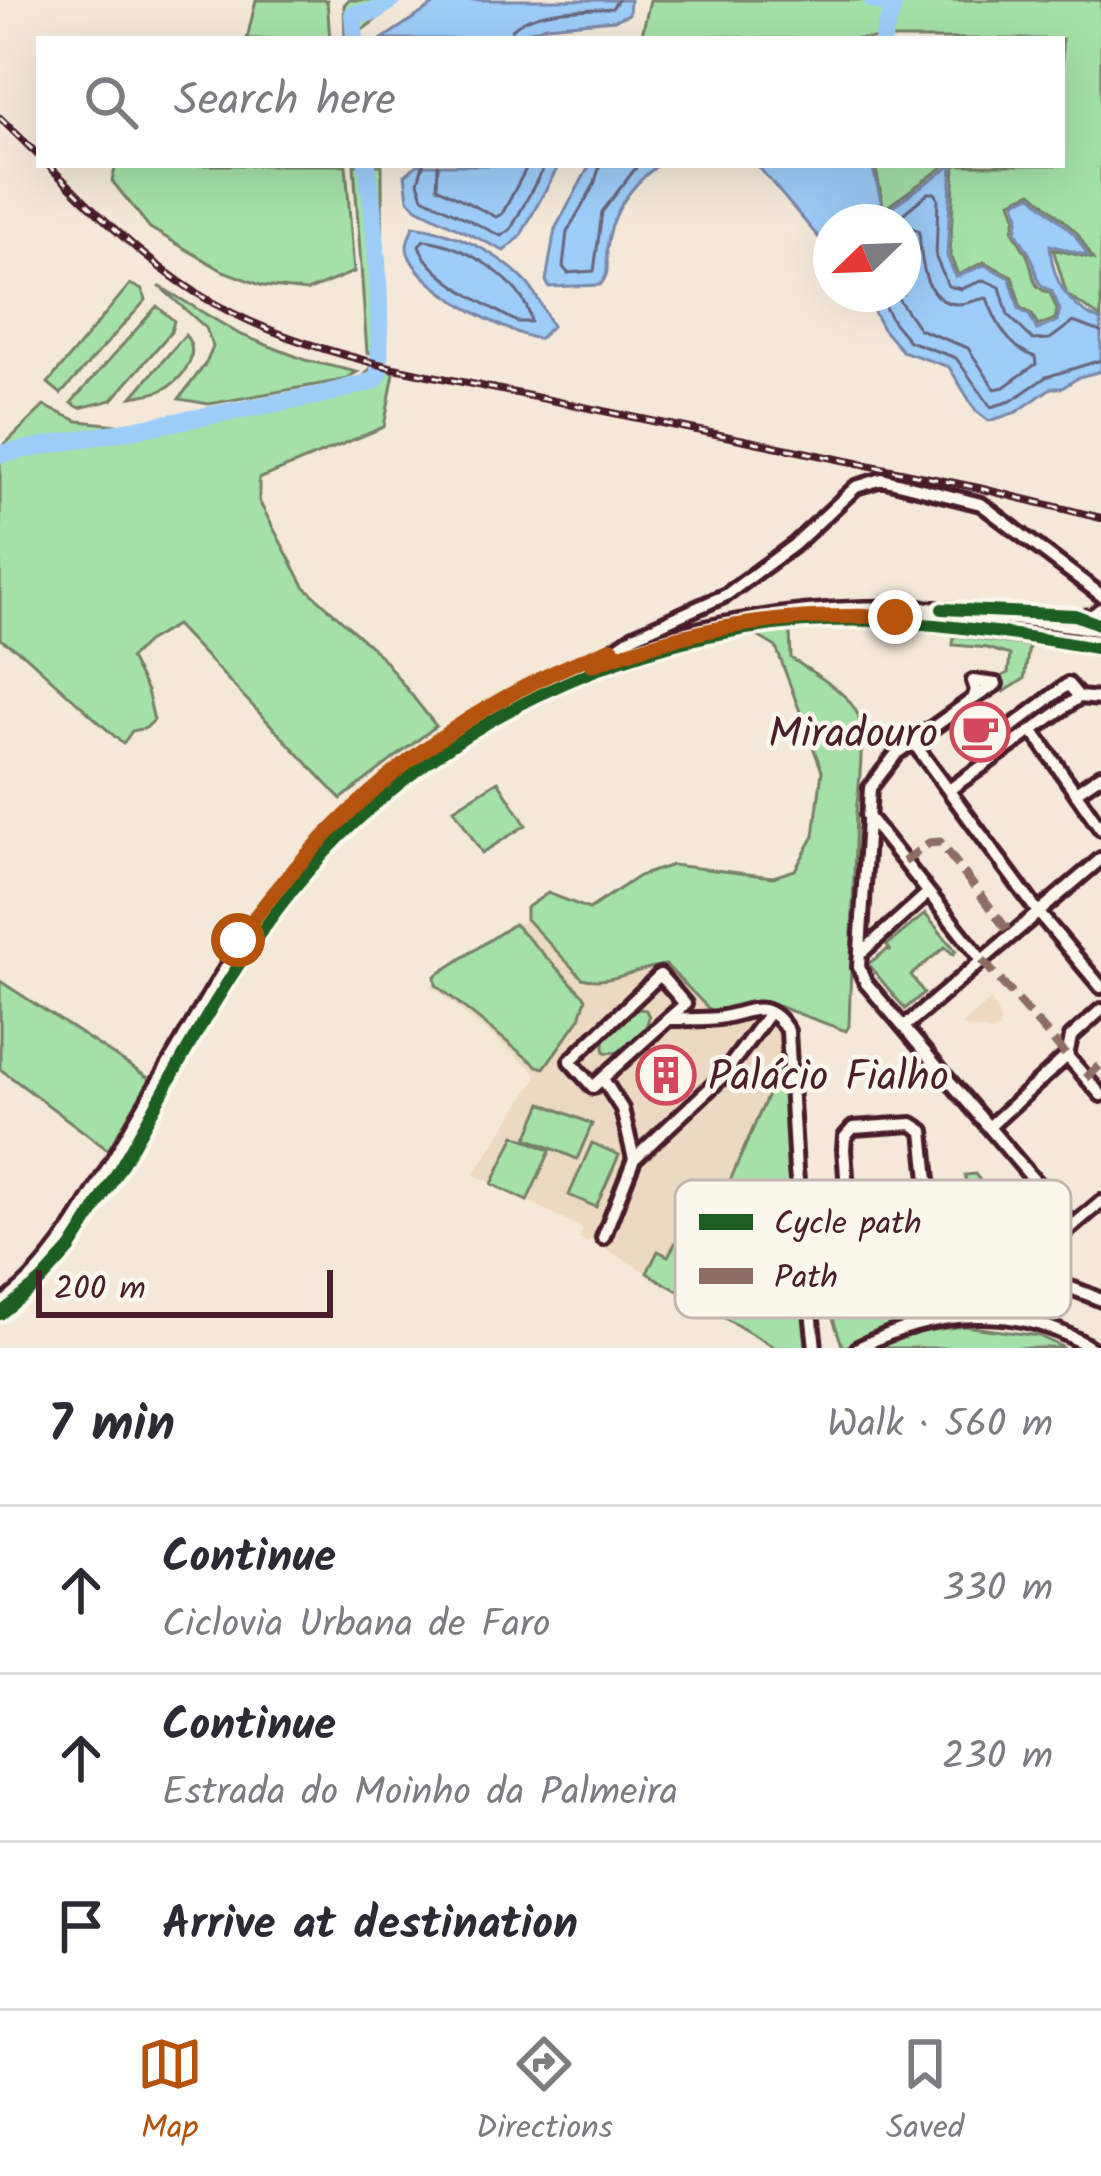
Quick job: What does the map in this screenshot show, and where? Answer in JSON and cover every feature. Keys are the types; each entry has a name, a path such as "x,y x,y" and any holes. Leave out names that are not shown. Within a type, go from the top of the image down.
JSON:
{"main road":[{"path":"0,1304 34,1278 66,1240 242,947 307,862 355,813 450,737 535,690 682,635 866,610 1003,616 1101,628"},
{"path":"811,615 895,617 1101,642"}],"street":[{"path":"592,665 634,636 726,596 794,545 846,494 867,481 882,479 967,498 1008,524 1101,598"},
{"path":"1003,616 1082,619 1101,611"},
{"path":"973,699 973,681 996,684 913,742 876,777 867,800 859,956 863,979 1035,1180"},
{"path":"987,762 982,754 985,747 1068,684 1078,697"},
{"path":"949,790 1078,697 1101,699"},
{"path":"1032,730 1101,829"},
{"path":"913,742 1038,912 1101,987"},
{"path":"1076,792 1101,775"},
{"path":"867,815 982,960"},
{"path":"904,1027 1101,859"},
{"path":"859,956 928,892"},
{"path":"860,933 874,939"},
{"path":"660,975 685,1004 668,1019 593,1088 569,1061 660,975"},
{"path":"668,1019 721,1018 754,1007 778,1016 788,1031 797,1180"},
{"path":"990,1126 1067,1056 1071,1037 1101,1010"},
{"path":"602,1238 634,1159 721,1078 769,1013"},
{"path":"1067,1056 1101,1095"},
{"path":"603,1079 622,1109 634,1159"},
{"path":"847,1180 844,1149 850,1130 912,1124 923,1131 927,1180"},
{"path":"1071,1224 1101,1202"},
{"path":"1071,1289 1101,1300"},
{"path":"812,1318 815,1348"},
{"path":"858,1348 905,1327 942,1318"},
{"path":"1013,1318 1054,1328 1091,1348"}],"shaded area":[{"path":"672,865 773,877 795,871 850,967 846,1031 793,1011 789,1014 803,1180 675,1180 675,1289 590,1240 579,1239 583,1229 474,1174 537,1077 431,986 436,984 435,976 526,919 526,908 548,893 589,909 639,876"},
{"path":"991,1000 1000,1019 999,1029 960,1026"},
{"path":"724,1318 815,1318 818,1348 776,1348"}],"green space":[{"path":"256,0 327,0 330,36 248,36"},
{"path":"348,0 403,0 358,36 345,36"},
{"path":"650,0 1101,0 1101,318 1067,295 1053,249 1093,259 1077,233 1032,192 1011,201 1016,216 1013,231 1036,284 1050,293 1057,310 1055,319 1038,326 1032,314 1021,308 1012,276 984,262 958,275 950,255 955,168 1065,168 1065,36 642,36"},
{"path":"115,168 346,168 354,272 307,291 263,286 223,271 150,228 112,181"},
{"path":"354,168 382,168 383,351 367,353"},
{"path":"876,168 942,168 891,204 883,204"},
{"path":"130,284 142,290 146,300 61,394 48,383"},
{"path":"159,286 239,334 305,360 357,372 343,380 209,404 179,399 213,347 206,328"},
{"path":"157,306 174,321 171,332 112,400 80,408 71,403"},
{"path":"185,335 191,350 183,374 162,390 132,397"},
{"path":"374,364 394,373 384,427 259,479 259,501 304,586 381,656 436,726 341,799 176,625 130,658 147,691 154,720 132,731 123,744 25,655 0,639 0,449 44,406 78,421 119,425 354,388"},
{"path":"790,630 791,658 846,698 860,723 849,1026 846,1031 775,1005 746,1004 713,1013 666,965 603,980 582,978 526,919 526,908 548,893 589,909 639,876 672,865 773,877 795,870 814,836 822,771 776,647 756,635"},
{"path":"954,636 1029,646 1024,679 1004,692 999,678 1008,673 1010,655 953,645"},
{"path":"498,781 526,825 482,853 454,809"},
{"path":"925,914 956,951 953,954 945,947 911,975 924,993 905,1009 868,964 891,951 887,945"},
{"path":"514,924 586,998 580,1018 544,1068 436,985 435,976"},
{"path":"0,981 150,1079 108,1150 0,1069"},
{"path":"640,1009 649,1017 639,1038 621,1051 605,1052 605,1037 613,1025"},
{"path":"782,1063 792,1180 730,1180"},
{"path":"542,1103 592,1124 577,1159 527,1138"},
{"path":"515,1135 550,1151 527,1201 492,1184"},
{"path":"592,1143 619,1155 596,1207 569,1195"},
{"path":"675,1244 675,1289 647,1273 658,1251 668,1256"},
{"path":"724,1318 806,1318 811,1348 776,1348"},
{"path":"833,1318 914,1318 885,1327 843,1348"},
{"path":"964,1326 1039,1336 1064,1348 872,1348 909,1333"}],"water":[{"path":"441,0 630,0 629,14 615,20 546,26 516,36 387,36"},
{"path":"413,168 557,168 520,237 504,251 417,208 408,199 405,175"},
{"path":"588,168 655,168 618,211 609,235 607,272 600,285 549,287 546,281 555,229"},
{"path":"760,168 873,168 882,204 813,204 813,231"},
{"path":"952,168 947,256 956,277 984,265 1010,278 1019,309 1030,316 1037,330 1057,321 1060,310 1052,291 1039,282 1016,231 1015,202 1031,195 1075,235 1088,256 1050,245 1064,291 1079,308 1101,321 1101,371 1051,388 1017,412 989,421 976,411 949,367 902,351 874,312 921,312 921,204 896,204"},
{"path":"413,226 459,238 503,262 531,287 552,326 539,339 524,335 445,294 408,253"}],"waterway":[{"path":"355,36 353,14 374,12 392,0"},
{"path":"873,0 893,6 884,36"},
{"path":"0,454 374,381 379,373 379,295 367,168"}],"railway":[{"path":"0,118 36,153"},
{"path":"51,168 175,278 242,318 317,347 394,368 979,488 1101,518"}],"marked path":[{"path":"904,862 929,843 940,842 1011,935"},
{"path":"982,960 1067,1056"},
{"path":"1086,1078 1101,1064"}],"cycle path":[{"path":"942,609 1075,615 1101,625"},
{"path":"0,1314 41,1281 70,1249 225,986 283,902 339,838 402,782 472,732 546,691 626,659 708,636 792,623 932,625 1101,649"}],"place":[{"name":"Miradouro","path":"980,732"},
{"name":"Palácio Fialho","path":"666,1075"}],"route":[{"path":"238,940 309,849 389,774 473,714 550,674 612,648 592,665 682,635 740,625 811,615 895,617"}]}
